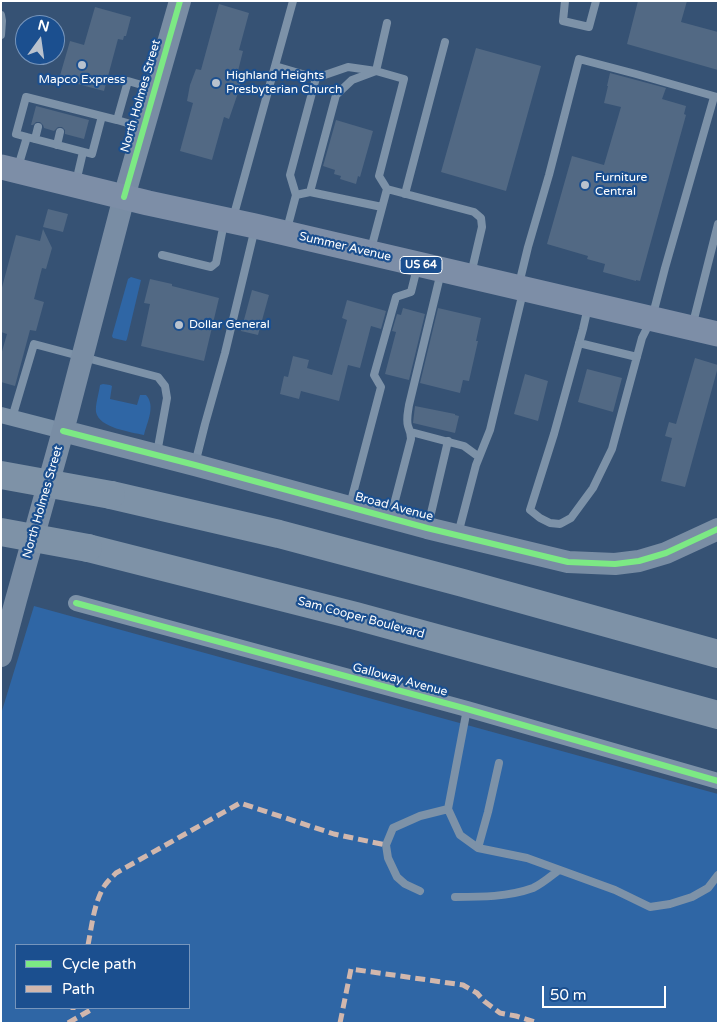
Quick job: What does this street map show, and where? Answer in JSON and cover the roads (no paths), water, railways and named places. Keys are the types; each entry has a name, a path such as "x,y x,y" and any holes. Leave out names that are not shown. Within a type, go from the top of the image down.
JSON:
{"highway":[{"path":"1,475 111,495 278,534 718,654"},
{"name":"Sam Cooper Boulevard","path":"1,532 88,548 356,616 718,715"},
{"path":"463,583 718,634"}],"main road":[{"name":"Summer Avenue","path":"9,169 718,334"}],"street":[{"name":"North Holmes Street","path":"1,656 9,599 63,431 124,197 180,1"},
{"name":"Broad Avenue","path":"7,417 195,465 457,536 568,562 615,564 639,561 666,553 718,529"},
{"name":"Galloway Avenue","path":"76,604 718,780"}],"lane":[{"path":"195,465 225,353 237,222 293,1"},
{"path":"565,1 563,21 589,27 596,1"},
{"path":"1,15 1,35"},
{"path":"376,71 387,23"},
{"path":"405,194 445,42"},
{"path":"457,536 476,465 490,430 521,289 528,247 579,59 716,97 652,318 642,338 612,449 593,488 571,518 560,524 550,523 530,510 545,463 589,303"},
{"path":"275,66 316,78 348,67 376,71 404,79 379,176 387,189 474,212 481,218 482,227 470,276"},
{"path":"310,192 336,95 352,80 376,71"},
{"path":"285,233 296,195 290,175 316,78"},
{"path":"117,120 128,82 154,89"},
{"path":"102,116 92,154 16,134 26,97 44,105 67,111 102,116 144,127"},
{"path":"9,169 38,127"},
{"path":"57,145 60,132"},
{"path":"75,185 84,152"},
{"path":"370,253 387,189"},
{"path":"296,195 310,192 382,207"},
{"path":"162,255 211,267 216,263 237,222"},
{"path":"692,328 718,224"},
{"path":"391,518 411,438 407,417 430,267"},
{"path":"349,507 381,387 374,375 396,297 411,292 430,267"},
{"path":"579,343 637,357"},
{"path":"7,417 34,344 82,356 158,377 165,386 167,398 157,455"},
{"path":"411,432 464,446 479,457"},
{"path":"427,528 448,441"},
{"path":"467,710 448,808 460,835 478,848 527,858 615,890 650,907 670,904 692,897 708,888 718,875"},
{"path":"478,848 499,763"},
{"path":"420,891 405,884 397,876 388,858 386,845 393,828 420,816 448,808"},
{"path":"455,897 492,897 510,894 534,887 559,870"}],"place":[{"name":"Mapco Express","path":"82,65"},
{"name":"Highland Heights Presbyterian Church","path":"216,83"},
{"name":"Furniture Central","path":"585,185"},
{"name":"Dollar General","path":"179,325"}]}
